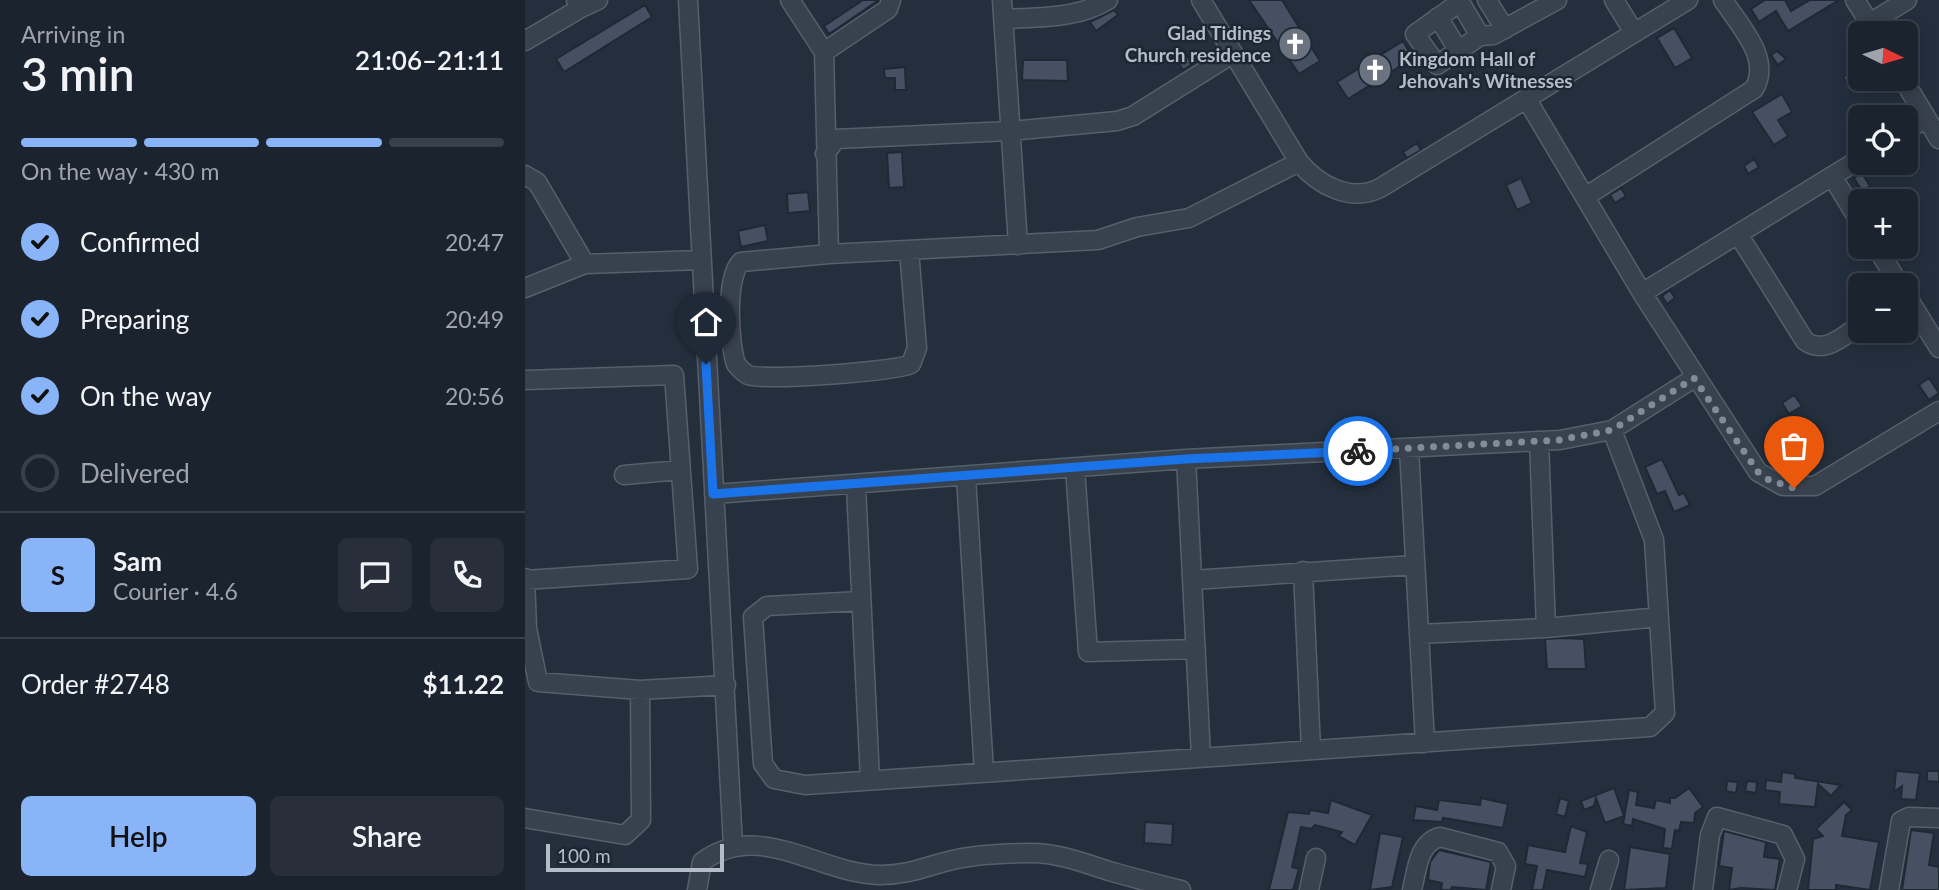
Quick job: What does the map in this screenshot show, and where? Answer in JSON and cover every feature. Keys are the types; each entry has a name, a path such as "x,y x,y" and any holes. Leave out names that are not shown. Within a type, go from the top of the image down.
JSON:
{"street":[{"path":"525,41 579,4 598,0"},
{"path":"688,0 733,846"},
{"path":"790,0 824,52 824,154 829,254"},
{"path":"824,52 888,9 891,0"},
{"path":"1002,0 1018,245"},
{"path":"1005,19 1064,16 1090,10 1108,0"},
{"path":"1201,0 1231,54 1299,162 1311,177 1352,194 1370,193 1688,0"},
{"path":"1487,0 1505,29"},
{"path":"1480,36 1460,5 1415,34 1435,64 1480,36 1493,35 1557,0"},
{"path":"1614,0 1633,31"},
{"path":"1585,197 1754,89 1759,80 1759,61 1723,0"},
{"path":"1855,0 1868,21"},
{"path":"1882,21 1907,0"},
{"path":"1438,17 1458,50"},
{"path":"824,154 836,139 1010,131 1117,121 1133,116 1231,54"},
{"path":"1910,91 1939,139"},
{"path":"1526,98 1694,378 1758,472 1776,483 1794,488 1815,486 1939,411"},
{"path":"1918,123 1926,118"},
{"path":"909,250 917,348 911,364 898,370 862,373 752,376 744,372 734,358 730,285 736,267 741,262 829,254 1098,240 1137,227 1189,218 1299,162"},
{"path":"1642,293 1848,166"},
{"path":"525,175 537,182 585,264"},
{"path":"1832,176 1848,202"},
{"path":"1738,234 1805,341 1812,346 1825,347 1848,333"},
{"path":"525,288 585,264 700,260"},
{"path":"1918,315 1939,348"},
{"path":"525,380 674,375 688,569 525,579 526,628 538,682 640,690 726,685"},
{"path":"713,494 856,486 1186,459 1539,442 1612,430 1694,378"},
{"path":"861,601 767,606 753,617 763,764 774,779 805,785 1650,727 1664,713 1651,529 1612,430"},
{"path":"1539,442 1545,628"},
{"path":"1409,449 1425,743"},
{"path":"1186,459 1201,757"},
{"path":"1075,468 1088,652 1196,649"},
{"path":"624,475 680,470"},
{"path":"966,477 984,772"},
{"path":"856,486 870,780"},
{"path":"1193,580 1414,565"},
{"path":"1303,571 1311,750"},
{"path":"1419,634 1545,628 1659,617"},
{"path":"525,818 625,835 641,820 640,690"},
{"path":"1703,890 1710,835 1717,817 1783,835 1795,859 1787,890"},
{"path":"1888,890 1901,821 1909,817 1939,818"},
{"path":"1412,890 1423,847 1431,839 1440,837 1498,852 1506,866 1501,890"},
{"path":"697,890 702,862 714,853 733,846 759,846 814,857 843,871 878,875 914,873 957,859 1033,853 1085,862 1181,890"},
{"path":"1309,890 1316,858"},
{"path":"1600,890 1609,860"}],"building":[{"path":"863,0 879,0 829,34 824,26"},
{"name":"Glad Tidings Church residence","path":"1249,0 1282,0 1320,61 1299,74"},
{"path":"1765,0 1785,0 1791,11 1810,0 1839,0 1788,31 1776,11 1759,22 1751,9"},
{"path":"645,5 652,17 564,72 556,59"},
{"path":"1114,10 1118,15 1096,31 1090,22"},
{"path":"1674,28 1692,58 1675,68 1657,38"},
{"name":"Kingdom Hall of Jehovah's Witnesses","path":"1403,41 1413,58 1348,99 1337,82"},
{"path":"1183,49 1192,64 1183,70 1173,54"},
{"path":"1777,51 1786,59 1778,65 1771,55"},
{"path":"1023,60 1067,60 1068,81 1022,80"},
{"path":"905,67 906,90 895,90 895,78 885,78 884,69"},
{"path":"1782,94 1792,112 1778,120 1788,136 1774,145 1752,112"},
{"path":"1417,143 1421,150 1407,158 1403,152"},
{"path":"902,152 904,187 889,188 887,153"},
{"path":"1754,159 1759,167 1748,174 1744,166"},
{"path":"1863,175 1870,186 1861,189 1854,178"},
{"path":"1521,178 1532,203 1517,210 1506,185"},
{"path":"1621,188 1626,196 1615,203 1610,195"},
{"path":"808,192 810,211 788,213 787,194"},
{"path":"765,225 768,241 741,247 738,231"},
{"path":"1670,290 1675,298 1667,304 1662,296"},
{"path":"1929,378 1939,393 1929,400 1919,385"},
{"path":"1794,395 1802,406 1789,414 1782,403"},
{"path":"1662,459 1679,495 1684,493 1690,505 1674,512 1665,491 1657,494 1645,467"},
{"path":"1545,639 1584,639 1586,669 1547,669"},
{"path":"1896,771 1920,773 1916,800 1901,799 1902,786 1894,792"},
{"path":"1927,771 1939,771 1939,782 1927,781"},
{"path":"1782,772 1795,774 1795,778 1841,785 1831,796 1818,784 1815,807 1779,804 1780,792 1765,790 1766,780 1781,782"},
{"path":"1727,781 1738,782 1736,793 1726,791"},
{"path":"1747,781 1757,782 1756,793 1745,791"},
{"path":"1614,788 1624,816 1605,823 1596,798 1594,806 1584,810 1581,801"},
{"path":"1689,788 1703,807 1695,813 1694,823 1681,822 1679,831 1675,830 1672,849 1663,848 1665,829 1633,819 1632,826 1623,824 1629,790 1638,792 1636,805 1654,808 1656,800 1670,803 1670,798 1675,798"},
{"path":"1481,798 1508,804 1503,828 1443,818 1442,822 1413,820 1416,806 1437,810 1439,800 1480,805"},
{"path":"1560,798 1569,801 1565,817 1556,814"},
{"path":"1331,800 1372,815 1355,845 1339,836 1342,832 1315,825 1311,829 1301,827 1292,867 1299,869 1293,890 1269,890 1288,812 1309,814 1310,810 1328,813"},
{"path":"1844,802 1852,810 1846,815 1842,836 1879,842 1870,890 1836,885 1836,890 1808,890 1813,839 1823,836 1816,829"},
{"path":"1145,822 1173,824 1172,845 1144,843"},
{"path":"1571,826 1587,832 1580,863 1588,864 1585,877 1547,870 1543,890 1532,890 1537,866 1525,864 1528,845 1565,852"},
{"path":"1911,830 1934,833 1929,865 1939,867 1939,890 1902,890"},
{"path":"1724,831 1766,842 1764,857 1780,859 1775,890 1729,890 1732,868 1719,866"},
{"path":"1380,833 1403,837 1392,887 1370,890"},
{"path":"1630,847 1670,854 1666,888 1624,890"},
{"path":"1439,850 1491,862 1486,890 1452,887 1451,890 1441,890 1442,883 1428,880 1430,862"}],"way so far":[{"path":"1358,451 1559,440 1612,430 1694,378 1758,472 1769,480 1794,488"}],"place":[{"name":"Glad Tidings Church residence","path":"1295,44"},
{"name":"Kingdom Hall of Jehovah's Witnesses","path":"1375,70"}],"route":[{"path":"706,364 713,494 856,486 1186,459 1358,451"}]}
